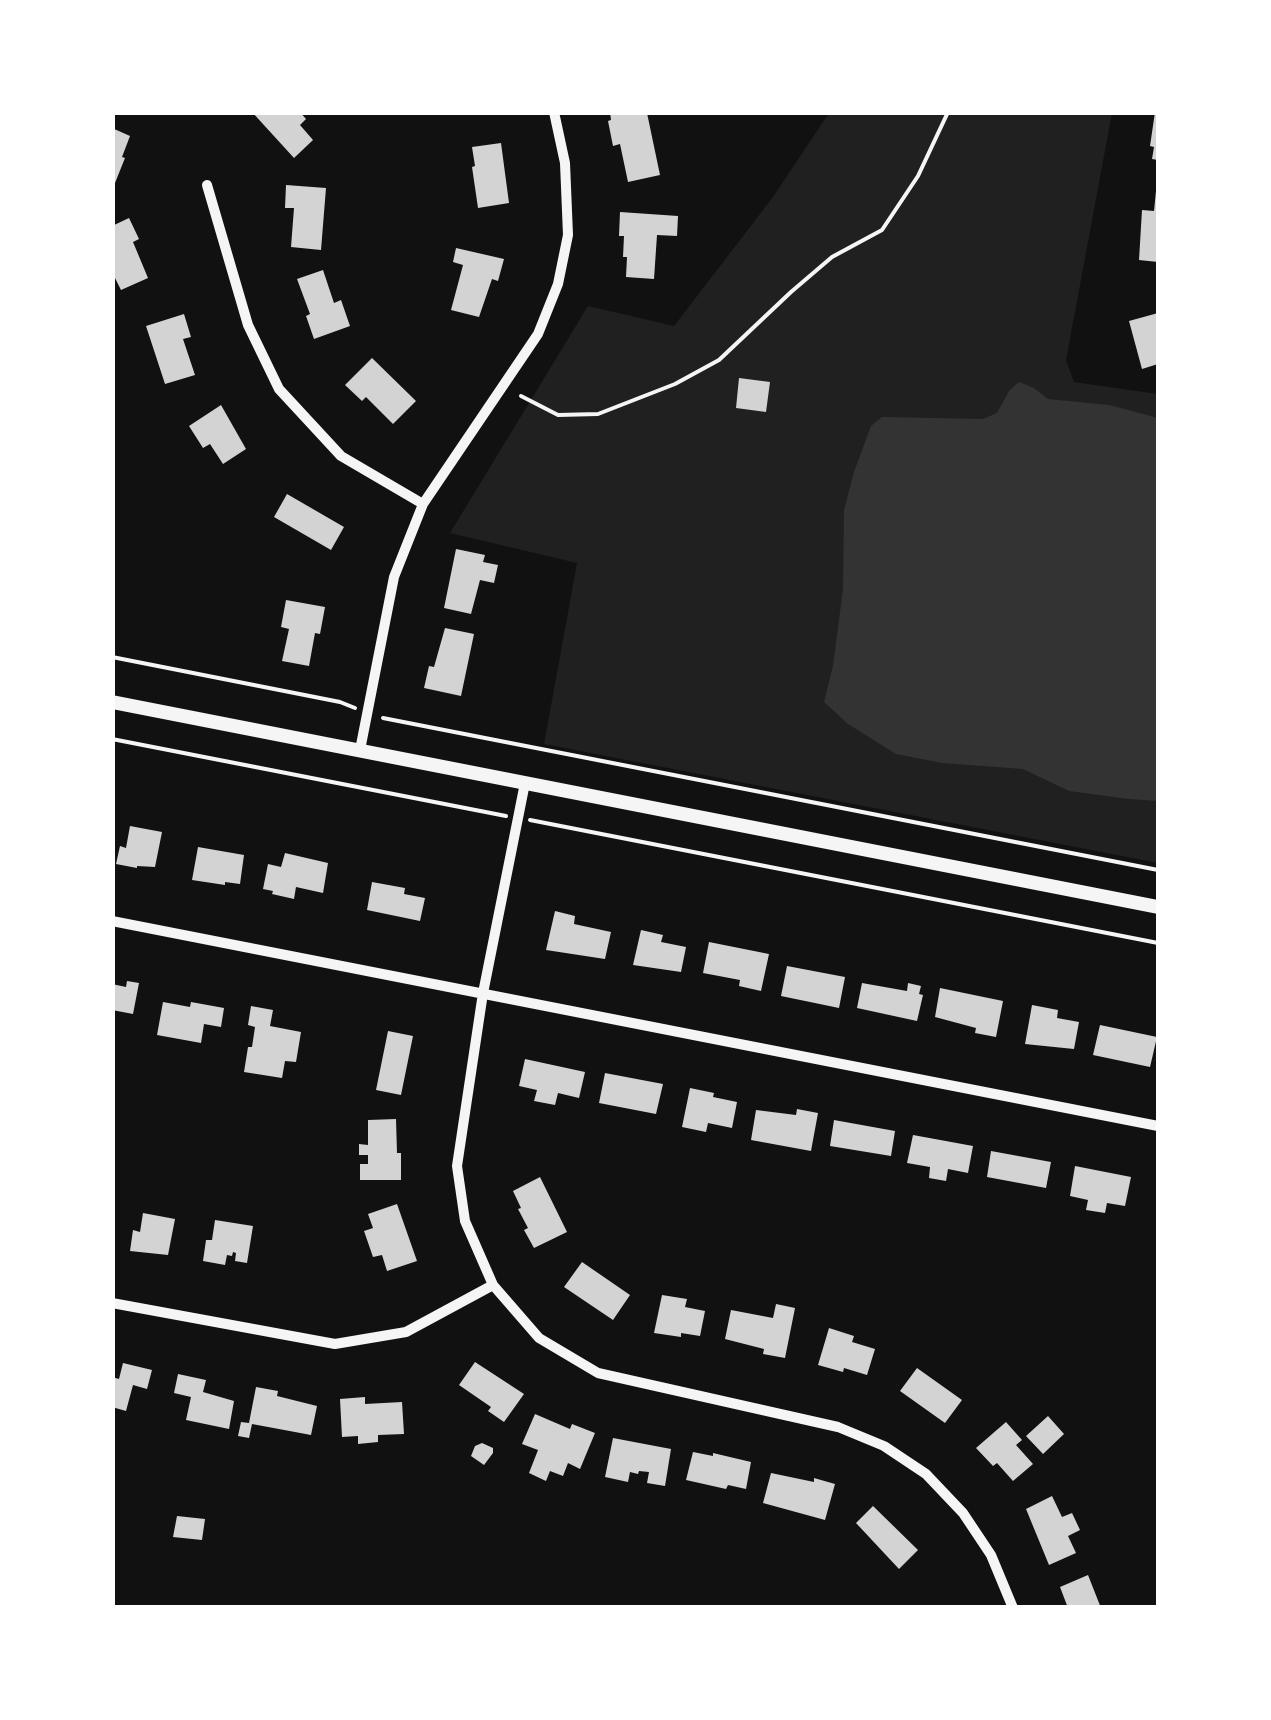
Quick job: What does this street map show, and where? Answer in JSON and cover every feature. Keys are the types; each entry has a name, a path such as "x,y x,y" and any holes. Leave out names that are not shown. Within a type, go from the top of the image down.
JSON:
{"street":[{"path":"360,750 394,577 422,504 538,334 558,284 568,235 564,163 554,112"},
{"path":"207,185 248,326 279,389 341,456 422,504"},
{"path":"112,702 1158,907"},
{"path":"526,782 484,994 457,1166 465,1221 493,1284 540,1338 598,1373 838,1427 884,1446 926,1474 963,1513 991,1556 1013,1608"},
{"path":"112,921 1158,1126"},
{"path":"112,1303 335,1344 406,1332 493,1284"}],"path":[{"path":"521,396 558,415 598,414 675,384 719,360 832,257 882,230 918,176 948,112"},
{"path":"112,657 340,702 389,720 1158,870"},
{"path":"112,739 1158,943"}],"shaded area":[{"path":"829,113 1112,113 1066,360 1074,382 1158,394 1158,863 544,744 577,563 450,533 588,306 674,326 773,197"},
{"path":"1019,382 1048,399 1109,405 1158,418 1158,801 1069,791 1023,769 942,763 896,754 848,724 824,702 843,589 844,510 871,426 882,417 983,419 997,413"}],"building":[{"path":"252,112 300,112 306,119 300,125 313,140 294,158"},
{"path":"610,112 647,113 660,175 628,182 620,144 613,146"},
{"path":"1155,112 1158,160 1152,159 1154,147 1150,146"},
{"path":"112,128 130,136 113,188"},
{"path":"501,143 509,203 478,208 472,147"},
{"path":"286,185 326,188 321,250 291,247 294,208 285,208"},
{"path":"1156,191 1158,262 1139,260 1142,210 1154,211"},
{"path":"620,212 678,216 677,236 657,235 654,279 626,277 624,236 619,236"},
{"path":"129,218 139,239 133,242 148,278 121,290 112,272 112,226"},
{"path":"456,248 504,259 498,281 492,279 479,317 451,310 463,265 453,262"},
{"path":"323,270 334,303 341,300 350,326 314,339 297,279"},
{"path":"1158,313 1158,364 1142,369 1129,321"},
{"path":"184,314 191,337 183,339 195,375 165,384 146,326"},
{"path":"372,358 416,401 393,424 366,397 362,401 345,385"},
{"path":"739,378 770,382 766,412 736,408"},
{"path":"221,405 246,449 223,464 210,444 203,448 189,426"},
{"path":"287,494 344,527 331,550 274,517"},
{"path":"456,549 485,555 483,562 498,565 494,583 480,580 471,614 444,608"},
{"path":"286,600 325,607 309,666 282,661 289,629 281,627"},
{"path":"445,628 474,634 461,696 424,688"},
{"path":"130,826 162,832 155,867 116,864 120,846 126,848"},
{"path":"198,847 244,855 240,884 192,880"},
{"path":"285,853 328,863 323,893 296,887 294,899 263,889 268,864 281,867"},
{"path":"372,882 405,888 404,894 425,898 420,921 367,910"},
{"path":"555,911 575,916 574,924 611,932 605,959 546,950"},
{"path":"641,930 663,935 661,942 686,947 681,972 633,965"},
{"path":"709,942 769,954 761,991 739,986 740,980 703,973"},
{"path":"787,966 845,977 839,1008 781,996"},
{"path":"127,981 139,983 133,1014 112,1010 112,984 126,987"},
{"path":"862,983 907,991 908,983 921,986 919,994 923,995 917,1021 857,1008"},
{"path":"940,988 1003,1001 996,1037 935,1017"},
{"path":"163,1002 224,1008 221,1027 204,1024 201,1043 157,1035"},
{"path":"1032,1005 1058,1010 1057,1018 1079,1022 1074,1049 1025,1044"},
{"path":"251,1006 273,1010 270,1026 301,1032 296,1062 285,1061 282,1078 244,1072 255,1027 248,1025"},
{"path":"1100,1025 1157,1037 1150,1067 1093,1055"},
{"path":"388,1031 413,1036 401,1095 376,1090"},
{"path":"525,1059 585,1072 579,1098 558,1093 555,1105 534,1101 537,1090 519,1086"},
{"path":"605,1073 663,1084 656,1114 599,1103"},
{"path":"690,1088 737,1102 732,1128 708,1123 706,1132 682,1127"},
{"path":"797,1109 818,1113 811,1151 751,1140 756,1110 796,1115"},
{"path":"396,1119 401,1180 360,1180 360,1164 368,1164 368,1155 359,1155 359,1144 368,1145 368,1120"},
{"path":"834,1120 895,1131 891,1156 830,1146"},
{"path":"913,1135 973,1146 968,1173 948,1169 946,1181 929,1178 930,1167 907,1163"},
{"path":"991,1151 1051,1162 1046,1188 987,1177"},
{"path":"1075,1166 1131,1177 1125,1206 1107,1203 1105,1213 1086,1210 1088,1200 1070,1196"},
{"path":"540,1177 567,1232 534,1248 524,1230 528,1228 513,1191"},
{"path":"397,1204 417,1261 387,1271 382,1255 373,1257 364,1231 373,1228 368,1214"},
{"path":"143,1213 175,1219 168,1255 130,1251 133,1230 140,1232"},
{"path":"215,1220 253,1226 247,1263 235,1261 233,1252 232,1256 227,1255 225,1265 203,1261 206,1240 212,1240"},
{"path":"582,1262 630,1295 613,1320 564,1287"},
{"path":"662,1295 687,1299 685,1307 705,1311 700,1336 654,1333"},
{"path":"776,1304 795,1308 785,1358 725,1339 731,1310 773,1318"},
{"path":"829,1328 854,1336 852,1342 875,1349 867,1375 818,1365"},
{"path":"475,1362 524,1394 504,1422 488,1411 491,1407 459,1385"},
{"path":"123,1363 152,1370 147,1389 133,1385 126,1411 112,1407 112,1377 119,1379"},
{"path":"917,1368 962,1400 945,1423 900,1391"},
{"path":"178,1374 206,1380 203,1392 234,1401 229,1429 186,1420 191,1397 174,1393"},
{"path":"256,1387 317,1406 311,1435 252,1424 249,1438 238,1436 241,1422 249,1423"},
{"path":"365,1397 365,1404 402,1402 404,1434 378,1435 378,1442 358,1444 358,1436 342,1437 340,1399"},
{"path":"535,1414 570,1429 572,1424 595,1433 580,1469 568,1463 563,1476 550,1471 546,1481 529,1473 538,1450 522,1444"},
{"path":"1048,1416 1064,1434 1043,1454 1026,1436"},
{"path":"1006,1422 1022,1440 1016,1445 1033,1464 1013,1481 976,1448"},
{"path":"613,1438 671,1449 665,1486 647,1483 649,1472 630,1472 628,1482 605,1477"},
{"path":"482,1443 493,1448 484,1465 471,1456 475,1446"},
{"path":"693,1452 751,1462 746,1489 686,1480"},
{"path":"771,1473 835,1484 825,1520 763,1503"},
{"path":"1052,1496 1062,1517 1072,1513 1080,1530 1068,1536 1076,1553 1049,1565 1026,1509"},
{"path":"873,1506 918,1550 899,1569 856,1523"},
{"path":"177,1516 205,1519 202,1540 173,1537"},
{"path":"1088,1575 1101,1608 1068,1608 1060,1587"}]}
